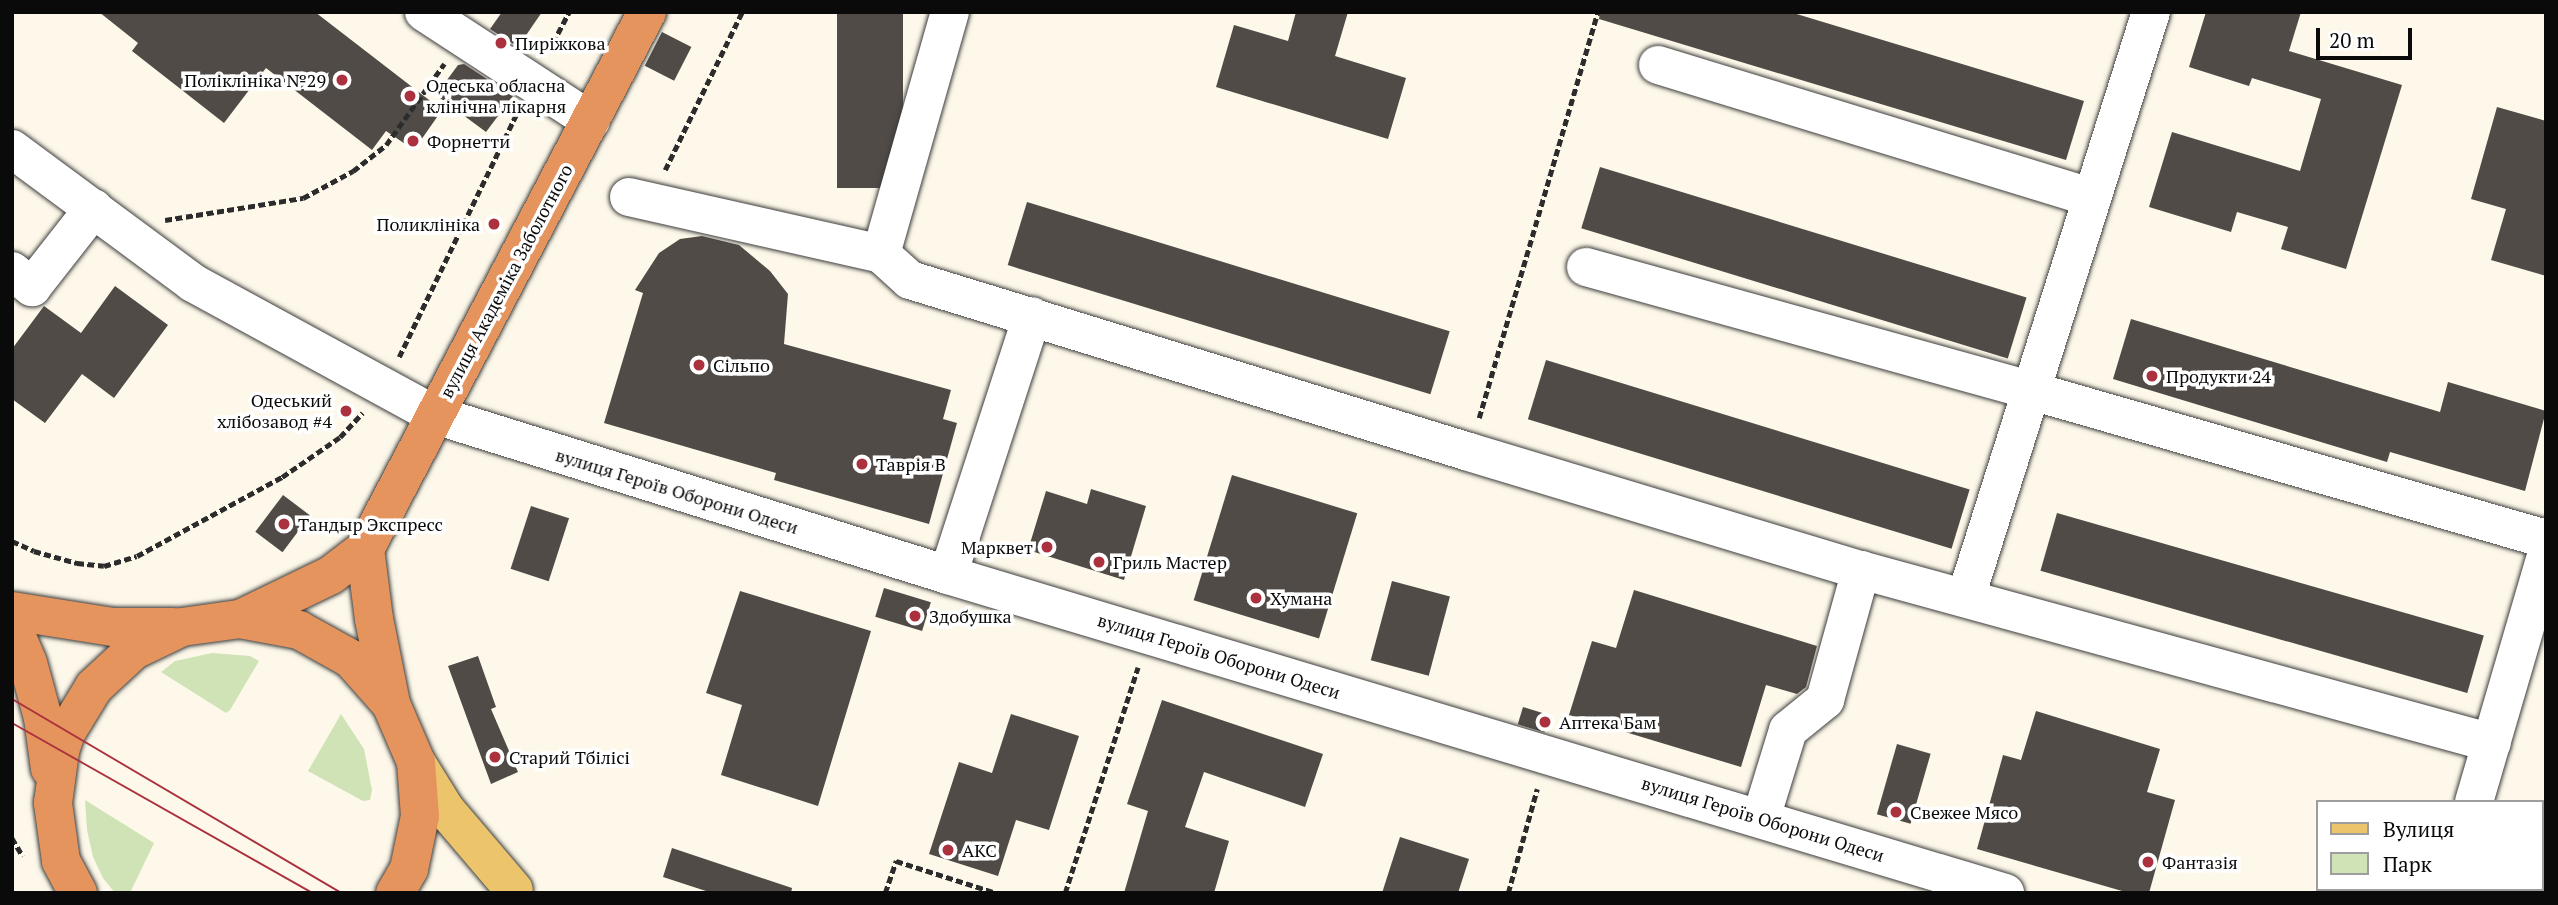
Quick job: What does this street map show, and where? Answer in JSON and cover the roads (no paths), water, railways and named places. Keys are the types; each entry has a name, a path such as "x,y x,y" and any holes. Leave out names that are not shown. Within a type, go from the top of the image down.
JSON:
{"highway":[{"name":"вулиця Академіка Заболотного","path":"240,619 331,575 365,550 647,12"},
{"path":"365,550 374,619 391,704 416,762 420,816 409,869 395,893"},
{"path":"12,611 113,627 182,627 240,619 299,630 351,659 391,704"},
{"path":"12,625 28,663 43,718 52,803 69,882"},
{"path":"52,803 66,733 94,687 134,650 182,627"}],"main road":[{"path":"416,762 445,809 512,892"}],"street":[{"path":"424,12 591,121"},
{"path":"881,254 950,12"},
{"path":"1966,597 2151,12"},
{"path":"1658,65 2092,198"},
{"name":"вулиця Героїв Оборони Одеси","path":"12,149 193,284 383,390 435,415 948,575 2006,893"},
{"path":"639,200 881,254 910,280 1469,452 1861,570 2492,743"},
{"path":"12,271 33,287 107,218"},
{"path":"1586,267 2032,391 2546,539"},
{"path":"948,575 1032,316"},
{"path":"2475,800 2546,556"},
{"path":"1761,818 1788,730 1825,700 1861,570"}],"tram line":[{"path":"12,699 342,893"},
{"path":"12,723 312,893"}],"place":[{"name":"Пиріжкова","path":"501,43"},
{"name":"Поліклініка №29","path":"342,80"},
{"name":"Одеська обласна клінічна лікарня","path":"410,96"},
{"name":"Форнетти","path":"413,141"},
{"name":"Поликлініка","path":"494,224"},
{"name":"Сільпо","path":"699,365"},
{"name":"Продукти 24","path":"2152,376"},
{"name":"Одеський хлібозавод #4","path":"346,411"},
{"name":"Таврія В","path":"862,464"},
{"name":"Тандыр Экспресс","path":"284,524"},
{"name":"Марквет","path":"1047,547"},
{"name":"Гриль Мастер","path":"1099,562"},
{"name":"Хумана","path":"1256,598"},
{"name":"Здобушка","path":"915,616"},
{"name":"Аптека Бам","path":"1545,722"},
{"name":"Старий Тбілісі","path":"495,757"},
{"name":"Свежее Мясо","path":"1896,812"},
{"name":"АКС","path":"948,850"},
{"name":"Фантазія","path":"2148,862"}]}
